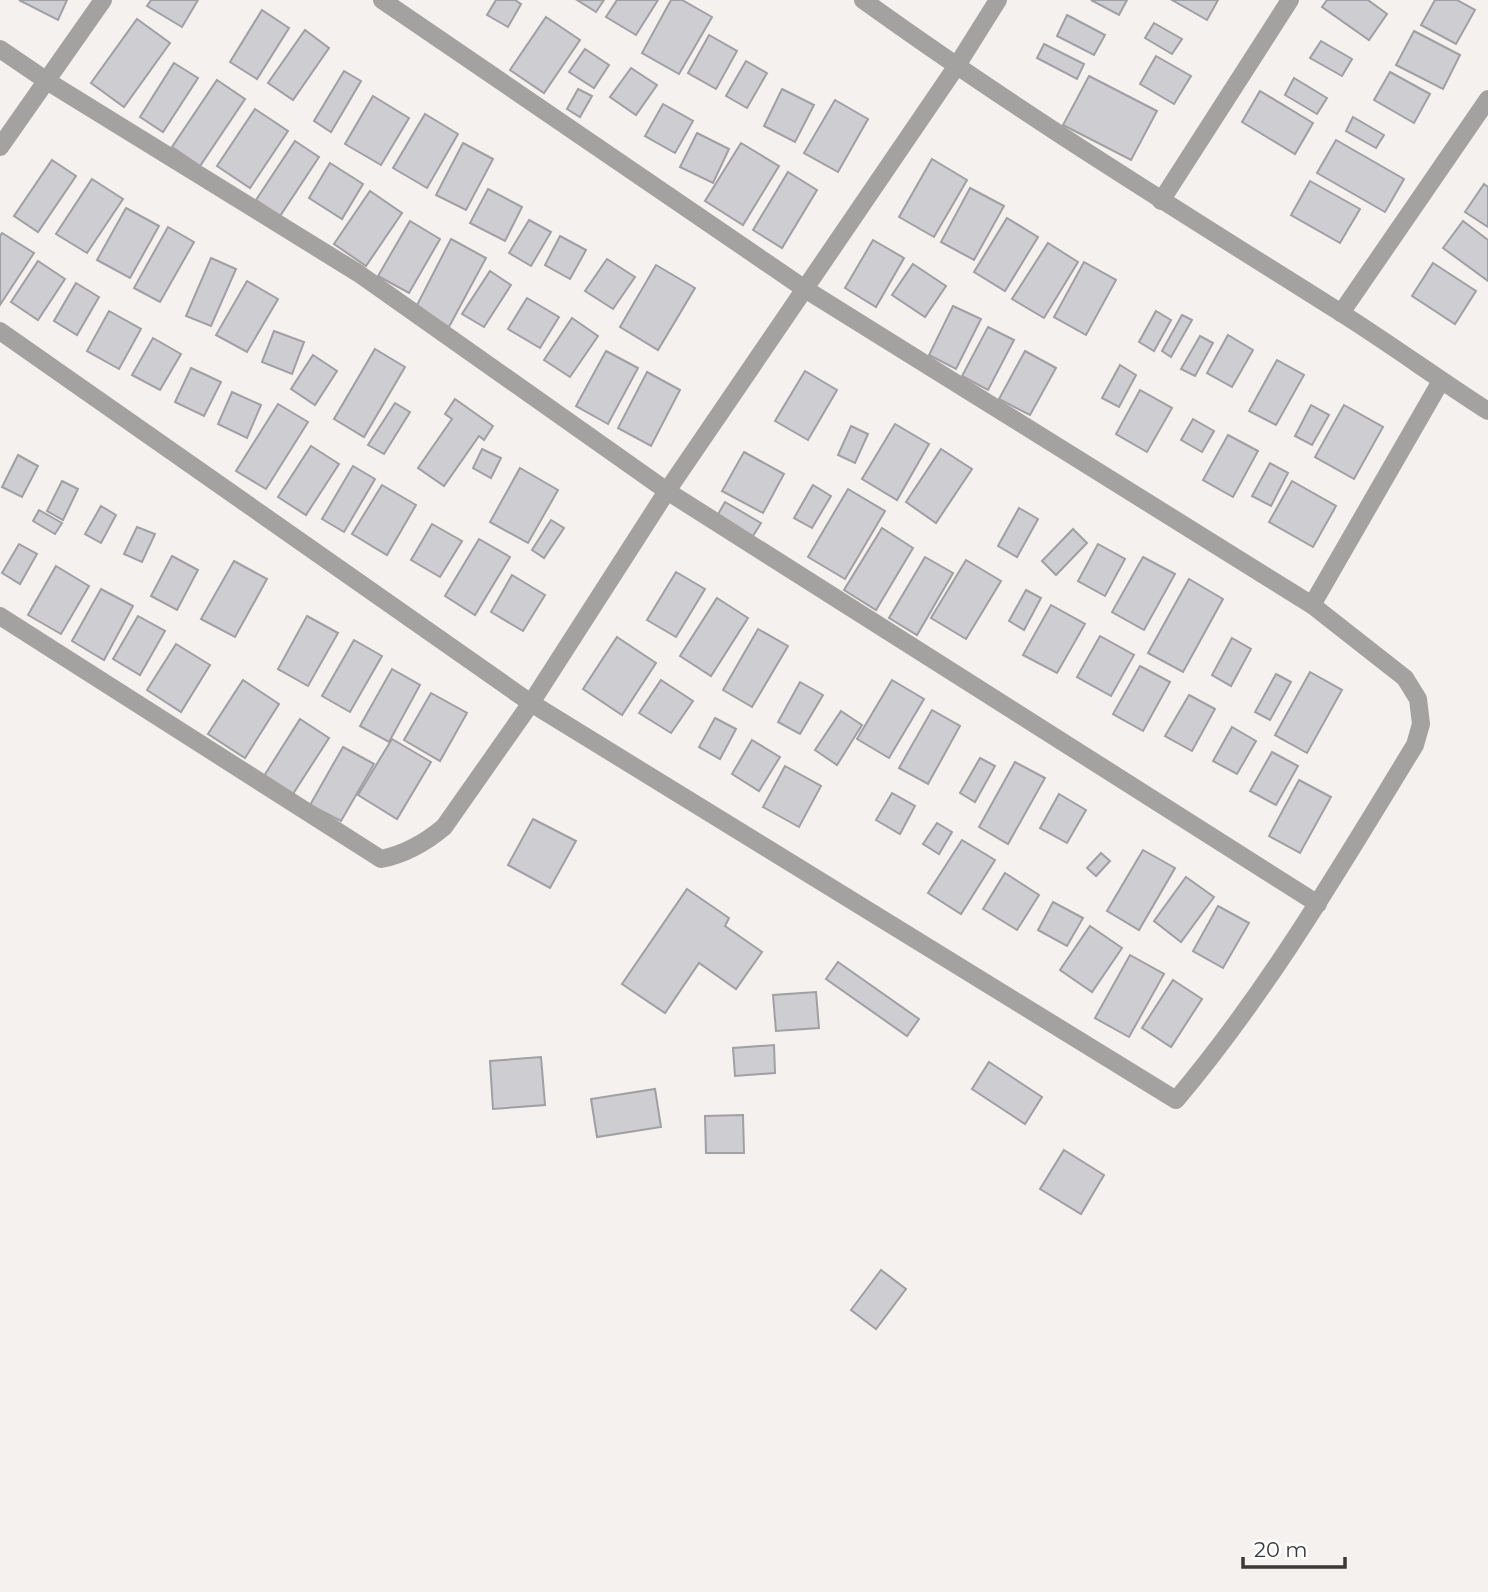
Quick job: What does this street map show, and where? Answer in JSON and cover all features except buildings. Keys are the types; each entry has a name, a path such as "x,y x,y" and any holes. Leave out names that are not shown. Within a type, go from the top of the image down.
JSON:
{"street":[{"path":"0,147 103,0"},
{"path":"0,331 531,703 1176,1100 1210,1060 1318,904 1415,745 1421,724 1418,699 1405,678 1312,605 805,289 382,0"},
{"path":"863,0 956,67 1161,201 1341,313 1488,411"},
{"path":"0,616 381,859 396,856 428,841 444,827 531,703 667,491 956,67 998,0"},
{"path":"1161,201 1290,0"},
{"path":"0,49 358,274 667,491 1318,904"},
{"path":"1341,313 1488,99"},
{"path":"1312,605 1441,381"}]}
